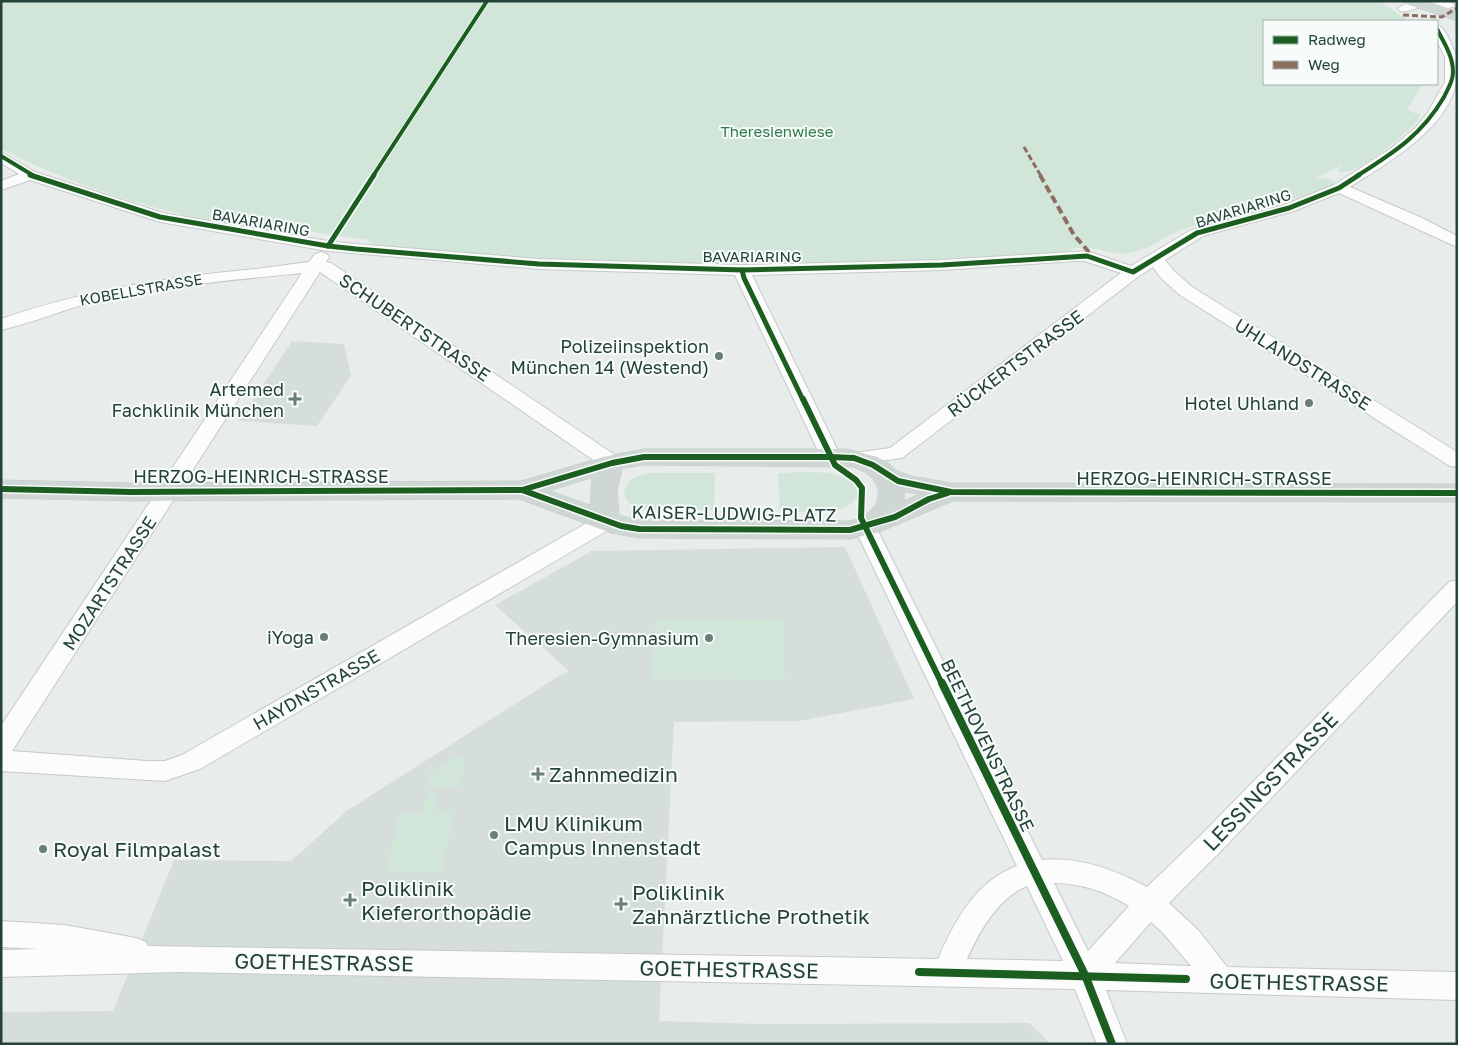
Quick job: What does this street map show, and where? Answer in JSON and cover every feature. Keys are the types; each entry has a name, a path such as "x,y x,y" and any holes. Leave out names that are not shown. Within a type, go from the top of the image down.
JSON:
{"main road":[{"path":"1412,4 1450,7"},
{"path":"522,490 612,463 644,457 842,457 873,465 891,465 892,499 890,508 871,525"},
{"path":"606,521 602,509 607,471 612,463"},
{"name":"HERZOG-HEINRICH-STRASSE","path":"891,465 905,483 951,492 1457,493"},
{"name":"HERZOG-HEINRICH-STRASSE","path":"1,489 168,492 522,490"},
{"name":"KAISER-LUDWIG-PLATZ","path":"522,490 606,521 639,529 832,531 871,525"},
{"name":"HERZOG-HEINRICH-STRASSE","path":"871,525 900,515 929,499 951,492"}],"street":[{"path":"1393,1 1412,4 1431,20"},
{"path":"1412,4 1421,20"},
{"name":"BAVARIARING","path":"1,156 30,175 160,217 328,246 539,264 742,270 942,265 1087,256 1134,272 1197,233 1289,208 1339,188 1396,152 1421,130 1440,106 1454,80 1453,64 1439,34"},
{"path":"1440,106 1457,109"},
{"path":"1,186 30,175"},
{"path":"1339,188 1455,238"},
{"name":"MOZARTSTRASSE","path":"1,747 328,246"},
{"name":"UHLANDSTRASSE","path":"1156,259 1167,274 1186,291 1457,461"},
{"name":"KOBELLSTRASSE","path":"1,325 65,303 157,283 315,266"},
{"name":"SCHUBERTSTRASSE","path":"315,266 325,267 333,272 612,463"},
{"path":"742,270 744,278 842,457"},
{"name":"RÜCKERTSTRASSE","path":"891,465 1134,272"},
{"name":"HAYDNSTRASSE","path":"1,761 147,771 165,771 191,762 606,521"},
{"name":"BEETHOVENSTRASSE","path":"871,525 1034,872 1085,975 1112,1044"},
{"name":"LESSINGSTRASSE","path":"1085,975 1150,903 1210,844 1457,588"},
{"path":"947,973 962,936 980,907 1006,883 1034,872 1064,871 1092,876 1121,886 1150,903 1175,925 1197,949 1218,979"},
{"path":"1,934 72,939 178,959"},
{"name":"GOETHESTRASSE","path":"1,964 178,959 1085,975 1165,979 1457,986"}],"shaded area":[{"name":"Artemed Fachklinik München","path":"292,341 344,344 351,376 317,426 239,421"},
{"name":"LMU Klinikum Campus Innenstadt","path":"845,547 914,699 800,721 674,722 659,1021 761,1024 1029,1023 1051,1044 1,1044 1,1012 113,1011 174,860 291,861 348,810 569,671 495,605 592,551"}],"green space":[{"name":"Theresienwiese","path":"1,1 1379,1 1408,20 1263,20 1263,85 1422,85 1407,110 1420,115 1418,121 1369,161 1348,171 1339,172 1338,170 1342,165 1316,178 1330,179 1335,182 1333,185 1296,198 1184,229 1151,246 1129,253 1080,248 1052,254 1026,256 913,261 724,262 722,264 522,258 376,245 368,242 369,240 305,231 289,234 180,214 89,187 1,149"},
{"path":"813,472 839,475 849,480 856,487 857,497 851,504 833,511 780,511 778,473"},
{"path":"653,473 715,473 714,510 650,510 638,508 628,502 624,495 629,481 638,476"},
{"path":"656,619 783,620 785,680 651,679"},
{"path":"456,757 466,757 460,788 428,787 431,778 428,775"},
{"path":"427,793 438,794 435,810 455,810 442,872 386,872 399,814 422,814"}],"marked path":[{"path":"1403,15 1442,17 1457,8"},
{"path":"1024,147 1074,235 1088,251 1087,256"}],"cycle path":[{"path":"328,246 487,1"},
{"path":"1,156 30,175 160,217 328,246 356,249 539,264 742,270 942,265 1087,256 1133,272 1197,233 1289,208 1339,188 1395,152 1421,130 1434,114 1452,82 1451,57 1438,31"},
{"path":"742,270 744,278 835,465 856,480 862,488 861,518 1085,975 1112,1044"},
{"path":"1,489 131,492 522,490 612,463 644,457 831,457 854,458 873,465 898,481 951,492 1457,493"},
{"path":"522,490 621,526 639,529 850,530 895,517 929,499 948,493"},
{"path":"919,972 1186,979"}],"place":[{"name":"Polizeiinspektion München 14 (Westend)","path":"719,356"},
{"name":"Artemed Fachklinik München","path":"295,399"},
{"name":"Hotel Uhland","path":"1309,403"},
{"name":"iYoga","path":"324,637"},
{"name":"Theresien-Gymnasium","path":"709,638"},
{"name":"Zahnmedizin","path":"538,774"},
{"name":"LMU Klinikum Campus Innenstadt","path":"494,835"},
{"name":"Royal Filmpalast","path":"43,849"},
{"name":"Poliklinik Kieferorthopädie","path":"350,900"},
{"name":"Poliklinik Zahnärztliche Prothetik","path":"621,904"}]}
